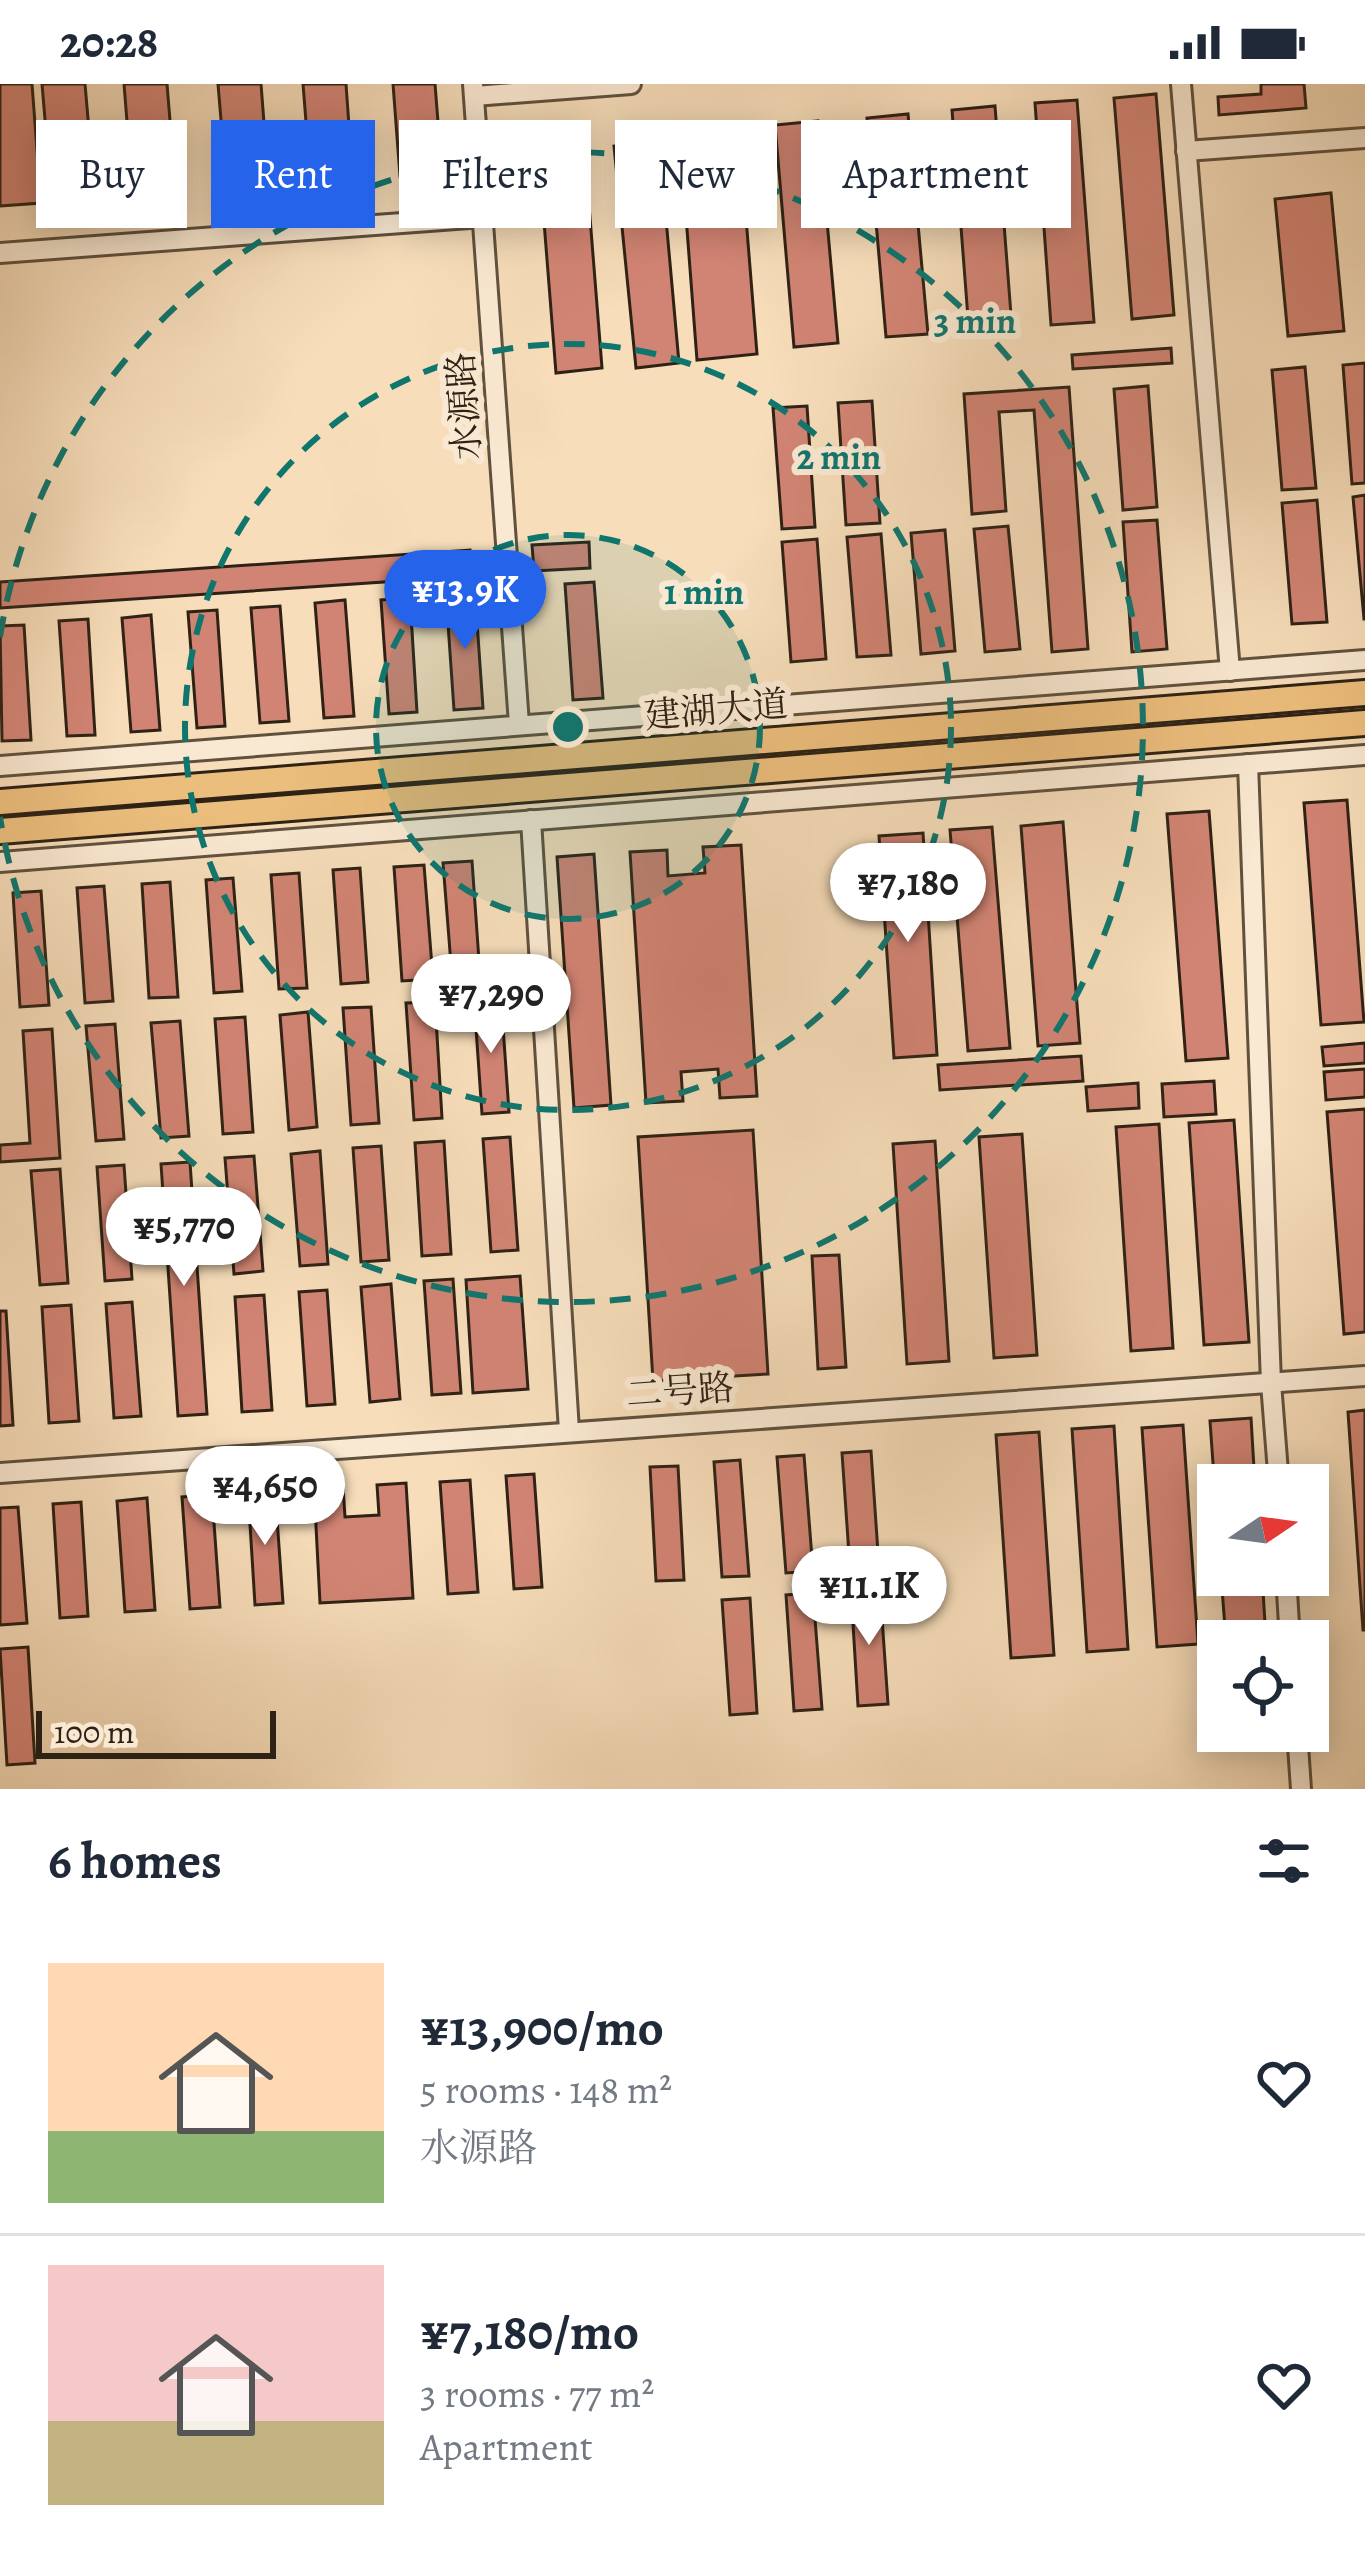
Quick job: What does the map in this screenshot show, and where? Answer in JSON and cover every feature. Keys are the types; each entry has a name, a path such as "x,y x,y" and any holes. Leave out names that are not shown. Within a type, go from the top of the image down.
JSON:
{"main road":[{"name":"建湖大道","path":"0,802 1365,693"},
{"name":"建湖大道","path":"0,831 1365,723"}],"street":[{"path":"473,90 631,84"},
{"path":"1181,84 1231,671"},
{"name":"水源路","path":"473,90 475,120"},
{"path":"1186,151 1365,138"},
{"path":"0,253 399,224"},
{"name":"水源路","path":"484,228 519,724"},
{"path":"0,766 1365,660"},
{"path":"0,862 1365,754"},
{"path":"1248,764 1277,1464"},
{"path":"531,820 568,1431"},
{"name":"二号路","path":"0,1473 1365,1376"},
{"path":"1298,1752 1301,1789"}],"building":[{"path":"0,84 32,84 36,203 0,206"},
{"path":"42,84 85,84 88,120 45,120"},
{"path":"124,84 167,84 170,120 127,120"},
{"path":"218,84 261,84 264,120 221,120"},
{"path":"303,84 346,84 349,120 306,120"},
{"path":"393,84 435,84 438,120 399,120 399,163"},
{"path":"1261,84 1304,84 1306,108 1219,115 1218,97 1261,94"},
{"path":"1156,94 1174,315 1132,319 1114,98"},
{"path":"1077,100 1094,322 1051,325 1044,228 1071,228 1071,120 1036,120 1035,103"},
{"path":"995,106 996,120 953,120 952,110"},
{"path":"908,114 909,120 867,120"},
{"path":"801,123 801,228 828,228 838,343 794,347 777,125"},
{"path":"1331,193 1344,331 1288,336 1275,199"},
{"path":"545,228 591,228 602,368 556,373"},
{"path":"622,228 667,228 679,363 636,368"},
{"path":"687,228 747,228 757,354 697,360"},
{"path":"877,228 918,228 928,334 886,337"},
{"path":"961,228 1004,228 1012,328 969,331"},
{"path":"1171,348 1172,363 1073,369 1072,355"},
{"path":"1365,363 1365,483 1352,484 1343,365"},
{"path":"1305,367 1316,488 1282,490 1272,370"},
{"path":"1148,386 1157,507 1123,510 1114,389"},
{"path":"1069,387 1088,649 1052,652 1034,410 999,412 1006,511 972,514 964,394"},
{"path":"872,401 880,523 846,525 838,403"},
{"path":"807,406 815,527 782,529 773,408"},
{"path":"1365,495 1365,619 1364,619 1353,497"},
{"path":"1317,500 1327,622 1292,624 1282,503"},
{"path":"1157,520 1167,649 1132,652 1123,522"},
{"path":"1008,526 1020,649 985,652 974,529"},
{"path":"945,530 955,651 921,654 911,533"},
{"path":"881,534 891,655 857,657 847,537"},
{"path":"817,539 826,659 791,662 782,542"},
{"path":"589,542 590,568 534,571 532,545"},
{"path":"470,550 472,576 0,608 0,582"},
{"path":"594,582 603,698 573,700 565,584"},
{"path":"475,593 483,708 454,710 446,595"},
{"path":"410,598 417,712 389,714 381,600"},
{"path":"345,600 354,716 324,718 315,603"},
{"path":"280,606 289,721 260,723 251,608"},
{"path":"217,610 225,726 197,728 188,612"},
{"path":"151,615 160,730 131,732 122,618"},
{"path":"88,619 95,735 67,736 59,621"},
{"path":"24,625 31,740 2,741 0,626"},
{"path":"1347,800 1364,1022 1321,1025 1304,803"},
{"path":"1209,811 1228,1058 1186,1061 1167,814"},
{"path":"1063,822 1080,1043 1038,1046 1021,826"},
{"path":"992,827 1010,1048 968,1051 950,830"},
{"path":"923,833 937,1055 894,1058 879,836"},
{"path":"741,845 757,1096 720,1098 718,1069 681,1072 683,1101 646,1103 630,852 667,850 668,876 705,873 703,847"},
{"path":"594,854 611,1105 574,1108 557,857"},
{"path":"472,861 480,975 452,977 443,863"},
{"path":"424,865 433,979 402,981 394,867"},
{"path":"360,868 368,982 341,984 333,870"},
{"path":"299,873 307,988 279,989 271,875"},
{"path":"233,878 242,991 214,993 206,880"},
{"path":"170,882 178,997 149,998 142,884"},
{"path":"104,886 113,1001 85,1003 77,888"},
{"path":"41,891 49,1005 20,1007 13,893"},
{"path":"501,998 509,1112 482,1114 474,1000"},
{"path":"435,1002 442,1118 414,1120 406,1003"},
{"path":"371,1007 379,1123 351,1125 343,1008"},
{"path":"308,1012 317,1127 289,1130 280,1015"},
{"path":"245,1017 253,1132 223,1134 215,1019"},
{"path":"180,1021 189,1136 161,1138 151,1023"},
{"path":"115,1024 124,1139 96,1141 86,1026"},
{"path":"52,1029 60,1158 0,1162 0,1145 30,1143 23,1031"},
{"path":"1365,1043 1365,1063 1324,1066 1322,1047"},
{"path":"1081,1056 1083,1081 940,1090 938,1065"},
{"path":"1365,1069 1365,1097 1326,1100 1324,1072"},
{"path":"1214,1081 1216,1114 1164,1117 1162,1084"},
{"path":"1138,1083 1139,1108 1088,1111 1086,1087"},
{"path":"1365,1109 1365,1332 1344,1334 1327,1112"},
{"path":"1234,1120 1249,1342 1204,1345 1189,1123"},
{"path":"1159,1124 1173,1348 1131,1351 1116,1127"},
{"path":"753,1130 768,1374 653,1381 638,1137"},
{"path":"1022,1134 1037,1355 994,1358 979,1137"},
{"path":"510,1137 518,1250 491,1252 483,1139"},
{"path":"444,1141 451,1254 422,1256 415,1143"},
{"path":"935,1141 949,1361 907,1364 893,1144"},
{"path":"381,1146 389,1260 361,1262 353,1148"},
{"path":"320,1151 328,1264 300,1266 291,1154"},
{"path":"254,1156 263,1271 234,1274 225,1158"},
{"path":"190,1162 207,1414 178,1416 161,1164"},
{"path":"124,1165 132,1279 105,1281 97,1167"},
{"path":"60,1169 68,1283 40,1285 31,1171"},
{"path":"839,1255 846,1367 818,1369 812,1256"},
{"path":"520,1276 528,1389 473,1393 466,1280"},
{"path":"453,1279 461,1393 432,1395 424,1281"},
{"path":"391,1284 400,1399 370,1402 361,1287"},
{"path":"327,1290 335,1404 307,1406 299,1292"},
{"path":"264,1295 272,1410 242,1412 235,1297"},
{"path":"132,1302 141,1416 114,1418 106,1304"},
{"path":"71,1305 79,1421 49,1423 42,1307"},
{"path":"0,1311 6,1311 13,1425 0,1426"},
{"path":"1365,1410 1365,1630 1363,1630 1348,1412"},
{"path":"1251,1418 1254,1464 1213,1464 1210,1421"},
{"path":"1183,1425 1197,1644 1157,1647 1142,1428"},
{"path":"1114,1426 1128,1649 1087,1652 1072,1429"},
{"path":"1039,1432 1054,1655 1011,1658 996,1435"},
{"path":"871,1451 879,1567 850,1569 842,1453"},
{"path":"804,1455 813,1571 786,1573 777,1457"},
{"path":"740,1460 749,1576 722,1577 714,1462"},
{"path":"678,1466 684,1580 656,1581 650,1467"},
{"path":"534,1474 542,1587 514,1589 506,1476"},
{"path":"470,1480 478,1592 448,1594 440,1482"},
{"path":"406,1483 413,1598 320,1603 314,1488 343,1486 345,1517 379,1515 377,1485"},
{"path":"275,1490 283,1603 255,1605 248,1492"},
{"path":"212,1495 220,1607 190,1609 182,1497"},
{"path":"147,1498 155,1610 125,1612 117,1501"},
{"path":"81,1502 88,1616 60,1618 53,1504"},
{"path":"18,1507 27,1623 0,1625 0,1508"},
{"path":"880,1589 888,1704 858,1706 851,1591"},
{"path":"813,1593 822,1709 794,1711 786,1595"},
{"path":"1223,1596 1263,1596 1265,1620 1224,1620"},
{"path":"750,1598 757,1713 730,1715 722,1600"},
{"path":"28,1647 35,1763 7,1765 0,1649"}]}
